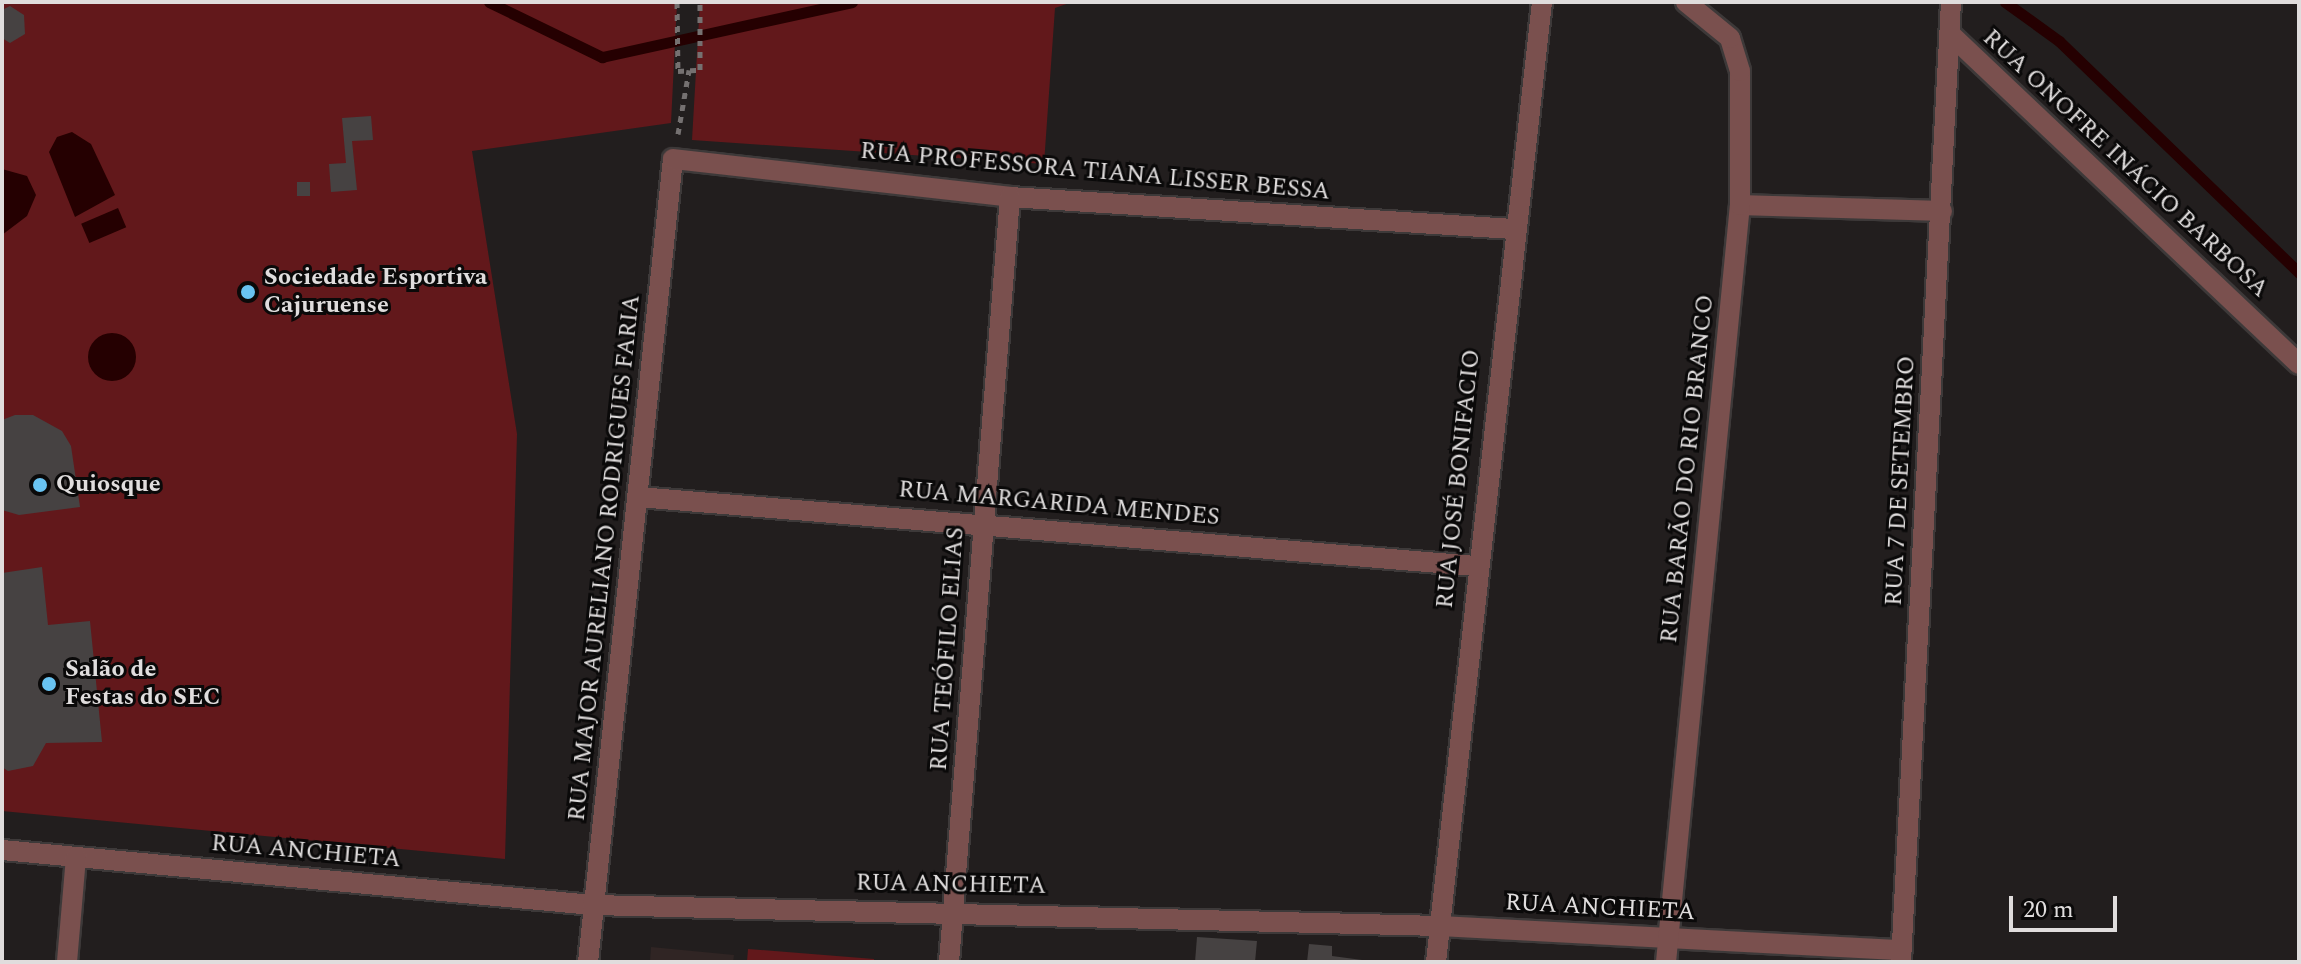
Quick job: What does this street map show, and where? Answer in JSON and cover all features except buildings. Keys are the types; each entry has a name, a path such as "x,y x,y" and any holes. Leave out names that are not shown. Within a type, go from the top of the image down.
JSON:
{"street":[{"name":"RUA JOSÉ BONIFACIO","path":"1436,962 1475,566 1542,2"},
{"name":"RUA BARÃO DO RIO BRANCO","path":"1666,962 1740,205 1740,71 1730,38 1686,2"},
{"name":"RUA 7 DE SETEMBRO","path":"1901,956 1951,2"},
{"name":"RUA ONOFRE INÁCIO BARBOSA","path":"1950,34 2299,364"},
{"name":"RUA PROFESSORA TIANA LISSER BESSA","path":"673,159 1010,197 1513,229"},
{"name":"RUA MAJOR AURELIANO RODRIGUES FARIA","path":"588,962 673,159"},
{"name":"RUA TEÓFILO ELIAS","path":"949,962 1010,197"},
{"path":"1740,205 1942,211"},
{"name":"RUA MARGARIDA MENDES","path":"638,497 984,522 1475,566"},
{"name":"RUA ANCHIETA","path":"2,850 593,905 954,911 1440,926 1668,938 1901,956"},
{"path":"67,962 76,857"}],"path":[{"path":"677,2 678,71 700,70 700,2"},
{"path":"673,159 689,70"}],"shaded area":[{"name":"Sociedade Esportiva Cajuruense","path":"2,2 677,2 671,123 472,151 517,434 505,859 2,811"},
{"path":"700,2 1072,2 1055,8 1044,164 692,140"},
{"path":"72,132 91,144 115,195 75,217 49,152 57,137"},
{"path":"2,169 27,176 36,195 27,216 2,235"},
{"path":"118,208 126,227 89,243 81,224"},
{"path":"112,333 129,340 136,357 129,374 112,381 95,374 88,357 95,340"},
{"path":"651,947 734,955 733,962 650,962"},
{"path":"748,949 874,959 874,962 747,962"}],"waterway":[{"path":"489,2 602,57 852,2"},
{"path":"2005,2 2059,41 2299,273"}],"place":[{"name":"Sociedade Esportiva Cajuruense","path":"248,292"},
{"name":"Quiosque","path":"40,485"},
{"name":"Salão de Festas do SEC","path":"49,684"}]}
